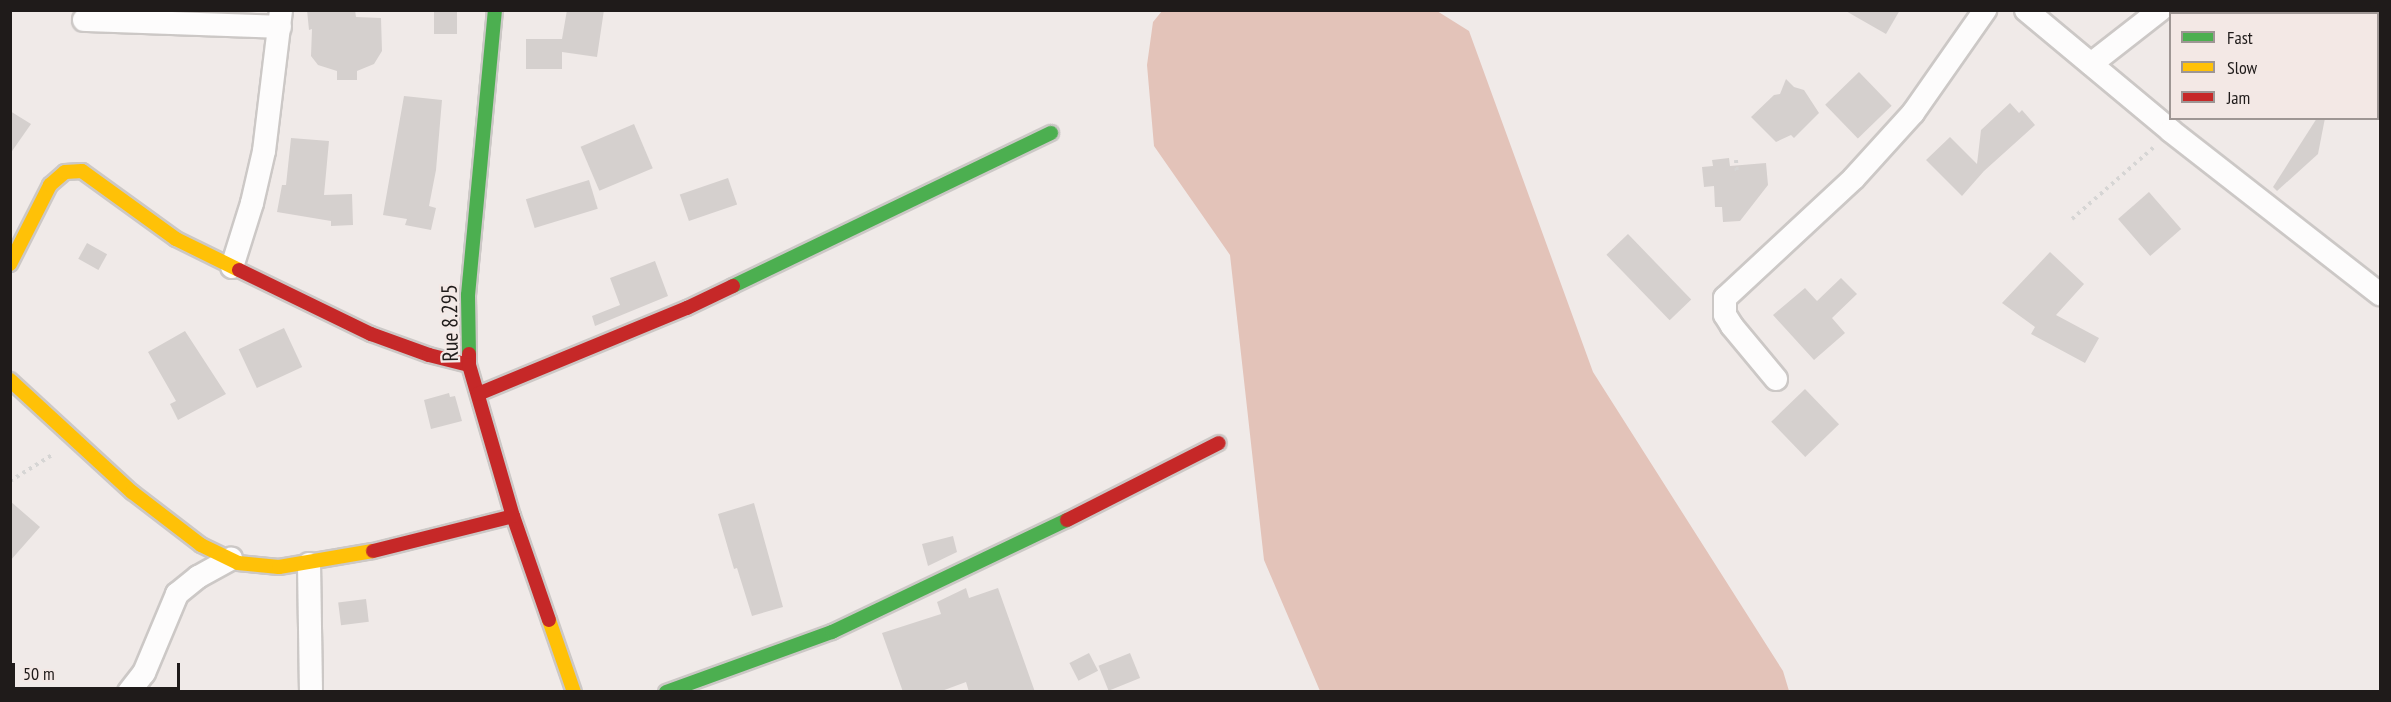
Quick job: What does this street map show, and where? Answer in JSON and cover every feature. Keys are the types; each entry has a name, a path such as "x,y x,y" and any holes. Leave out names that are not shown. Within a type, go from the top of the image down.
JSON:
{"street":[{"name":"Rue 8.295","path":"495,10 468,295 469,365 513,516 574,692"},
{"path":"1776,379 1725,315 1725,298 1854,178 1913,113 1985,10"},
{"path":"2026,10 2171,131 2380,294"},
{"path":"2091,64 2160,10"},
{"path":"84,20 280,19 264,151 252,203 232,267"},
{"path":"478,394 687,308 1051,133"},
{"path":"10,264 50,185 65,172 82,171 176,239 371,333 429,355 469,365"},
{"path":"10,380 140,499 201,545 238,563 279,567 309,564 404,545 513,516"},
{"path":"666,692 832,632 1071,518 1219,443"},
{"path":"129,692 144,673 177,594 198,577 231,559"},
{"path":"309,564 311,692"}],"path":[{"path":"2072,219 2171,131"},
{"path":"1736,160 1737,175"},
{"path":"10,481 21,472 76,441"}],"shaded area":[{"path":"1162,11 1437,11 1469,31 1593,372 1783,671 1789,691 1320,691 1264,560 1230,255 1154,146 1147,65 1153,22"}],"building":[{"path":"307,10 355,10 356,17 381,18 382,51 374,64 357,71 357,80 337,80 337,71 318,65 311,56 312,29 309,30"},
{"path":"434,10 457,10 457,34 434,34"},
{"path":"567,10 604,10 597,57 562,52 562,69 526,69 526,39 562,39"},
{"path":"1844,10 1900,10 1886,34"},
{"path":"1859,72 1892,106 1858,138 1825,105"},
{"path":"1786,79 1794,87 1804,90 1819,113 1794,138 1791,135 1776,142 1751,117 1774,95 1780,94"},
{"path":"404,96 442,100 436,170 429,206 436,208 431,230 405,225 407,219 383,215"},
{"path":"2010,103 2019,113 2022,110 2035,125 1984,171 1962,196 1926,160 1950,137 1977,164 1981,130"},
{"path":"10,111 31,124 10,154"},
{"path":"2316,120 2325,120 2318,154 2277,191 2273,187"},
{"path":"634,124 653,168 599,191 581,147"},
{"path":"291,138 329,141 324,195 352,194 353,225 331,226 331,221 277,212 282,185 286,185"},
{"path":"1729,158 1730,166 1766,163 1768,185 1740,221 1723,222 1722,207 1715,207 1714,186 1704,187 1702,167 1713,166 1712,160"},
{"path":"728,178 737,204 689,221 680,195"},
{"path":"589,180 598,209 535,228 526,199"},
{"path":"2149,192 2181,229 2150,256 2118,219"},
{"path":"1628,234 1691,299 1670,320 1606,255"},
{"path":"87,243 107,254 98,270 78,259"},
{"path":"2050,252 2084,284 2056,315 2099,338 2085,363 2031,334 2035,327 2002,303"},
{"path":"655,261 668,296 595,326 592,316 620,305 610,278"},
{"path":"1841,278 1857,294 1832,318 1845,333 1814,360 1773,315 1805,288 1817,301"},
{"path":"284,328 302,367 257,388 239,349"},
{"path":"185,331 226,394 178,420 170,404 176,401 148,352"},
{"path":"1805,389 1839,424 1805,457 1771,422"},
{"path":"449,393 450,397 455,396 462,421 431,429 424,400"},
{"path":"10,501 40,527 10,561"},
{"path":"754,503 783,607 752,616 737,568 734,569 718,514"},
{"path":"953,536 957,552 928,566 922,544"},
{"path":"966,588 969,598 998,588 1035,692 969,692 966,682 939,692 903,692 882,633 941,614 937,602"},
{"path":"366,599 369,622 341,625 338,602"},
{"path":"1089,653 1098,671 1078,681 1069,663"},
{"path":"1130,653 1140,678 1109,691 1098,666"}],"traffic: fast":[{"path":"469,354 468,295 495,10"},
{"path":"733,286 1051,133"},
{"path":"666,692 832,632 1067,520"}],"traffic: slow":[{"path":"10,264 50,185 65,172 82,171 176,239 239,270"},
{"path":"10,380 132,492 201,545 238,563 279,567 373,551"},
{"path":"549,620 574,692"}],"traffic: jam":[{"path":"239,270 371,334 429,355 469,365"},
{"path":"478,394 687,308 733,286"},
{"path":"469,354 469,365 513,516 549,620"},
{"path":"1067,520 1219,443"},
{"path":"373,551 513,516"}]}
